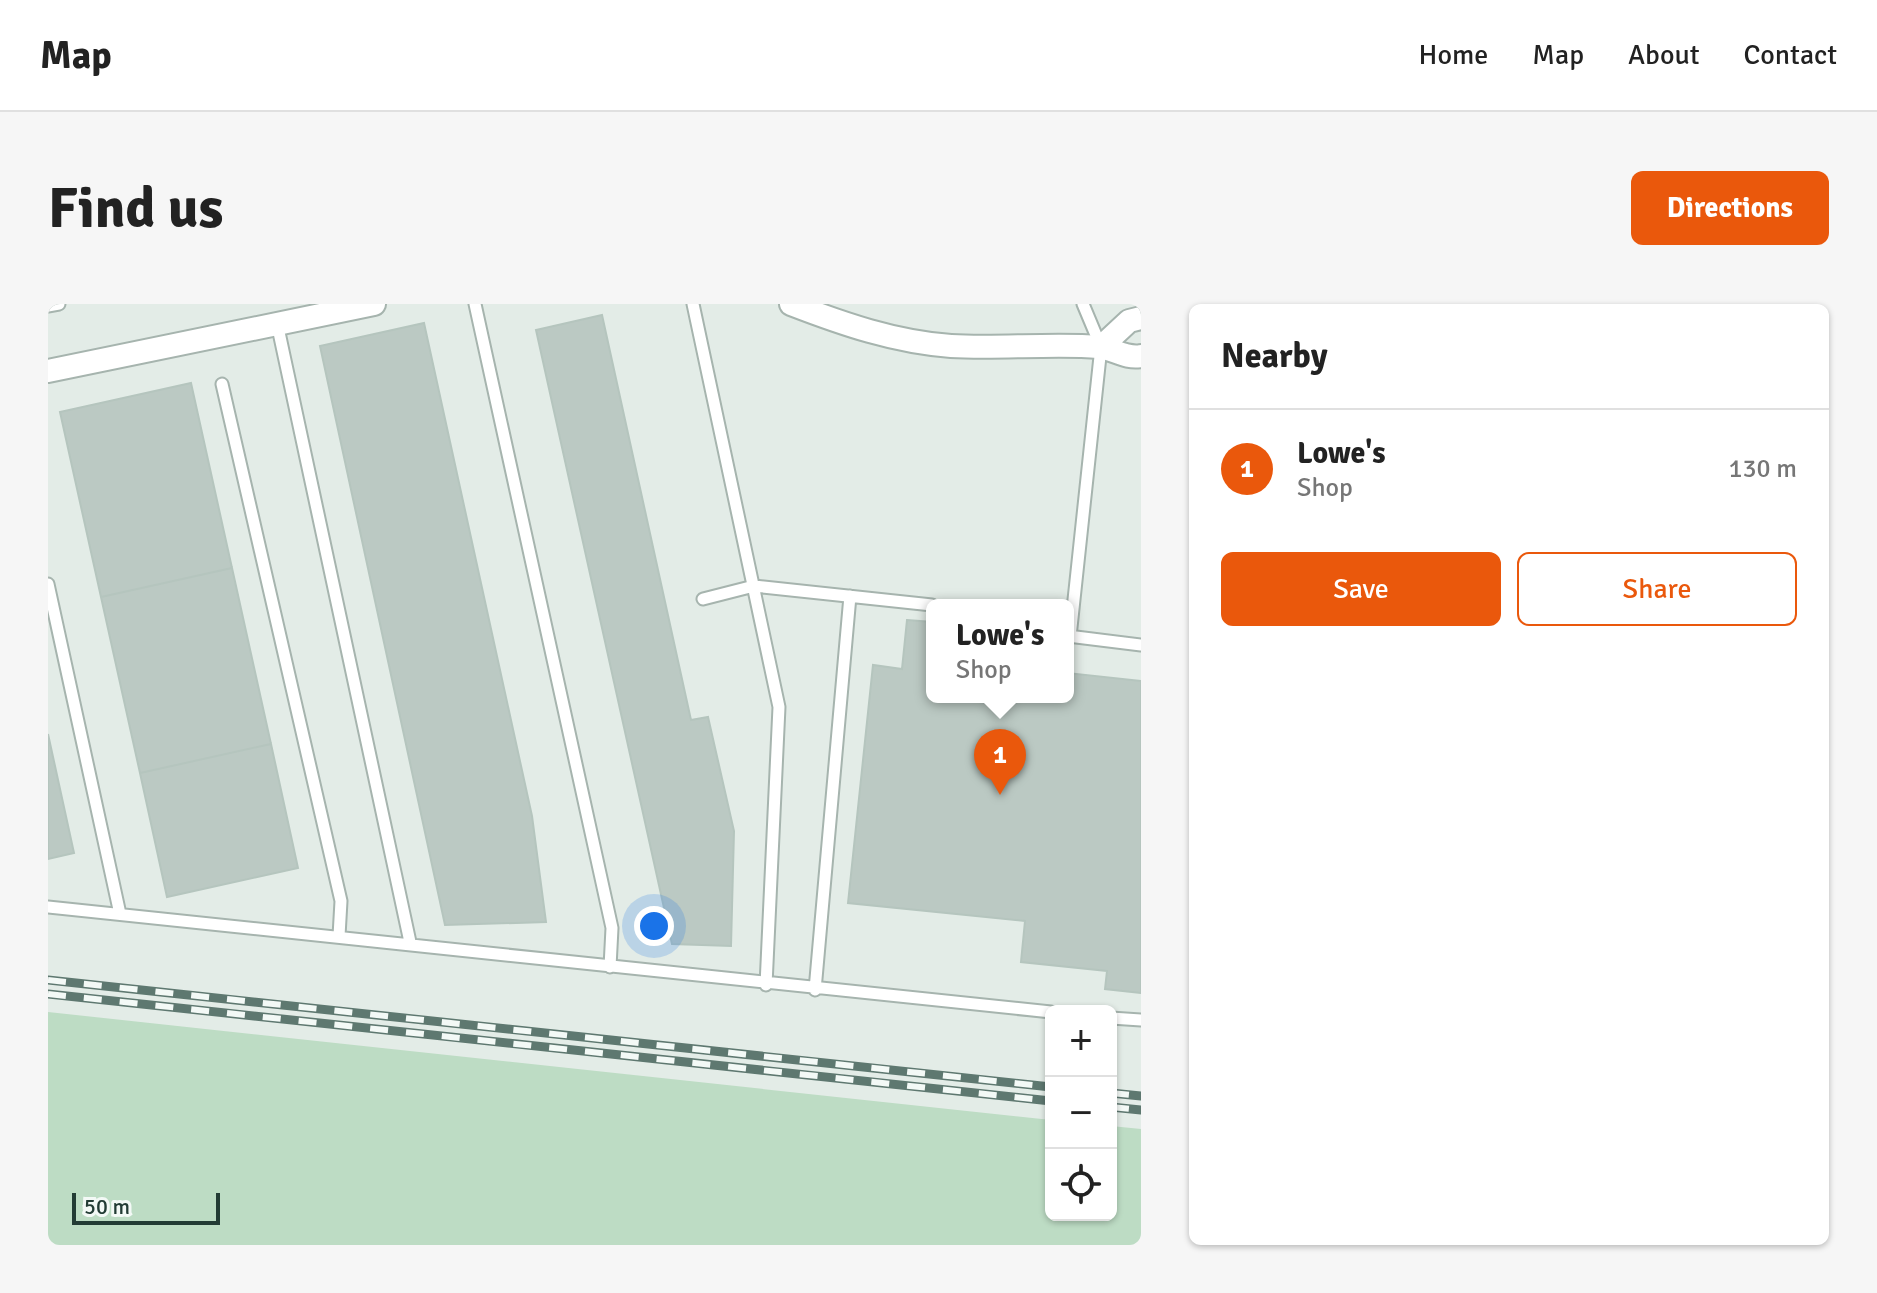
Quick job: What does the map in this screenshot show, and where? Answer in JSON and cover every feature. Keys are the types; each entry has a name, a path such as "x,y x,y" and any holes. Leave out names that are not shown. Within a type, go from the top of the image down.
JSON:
{"street":[{"path":"48,371 374,304"},
{"path":"791,304 850,326 898,339 963,346 1101,347 1134,357 1141,356"},
{"path":"1101,347 1129,321 1141,318"}],"lane":[{"path":"48,306 59,304"},
{"path":"475,304 612,928 610,967"},
{"path":"693,304 779,707 766,985"},
{"path":"1073,599 1101,347 1083,304"},
{"path":"277,323 410,942"},
{"path":"222,384 341,901 339,936"},
{"path":"48,584 120,914"},
{"path":"703,599 754,586 926,604"},
{"path":"815,990 850,596"},
{"path":"1074,637 1141,645"},
{"path":"48,907 410,942 766,985 1045,1011"},
{"path":"1117,1018 1141,1020"}],"green space":[{"path":"48,1012 1045,1119 1045,1221 1117,1221 1117,1127 1141,1129 1141,1245 48,1245"}],"building":[{"path":"602,315 691,720 708,717 734,831 731,946 672,944 536,330"},
{"path":"424,323 532,816 546,922 445,925 320,346"},
{"path":"191,383 232,568 101,597 60,412"},
{"path":"232,568 271,744 140,773 101,597"},
{"path":"907,620 926,622 926,703 1074,703 1074,674 1141,681 1141,993 1105,989 1107,971 1021,962 1025,921 848,903 873,665 902,669"},
{"path":"48,734 74,853 48,859"},
{"path":"271,744 298,868 167,897 140,773"}],"railway":[{"path":"48,980 1045,1086"},
{"path":"48,994 1045,1100"},
{"path":"1117,1094 1141,1096"},
{"path":"1117,1108 1141,1110"}],"place":[{"name":"Lowe's","path":"1000,795"}]}
